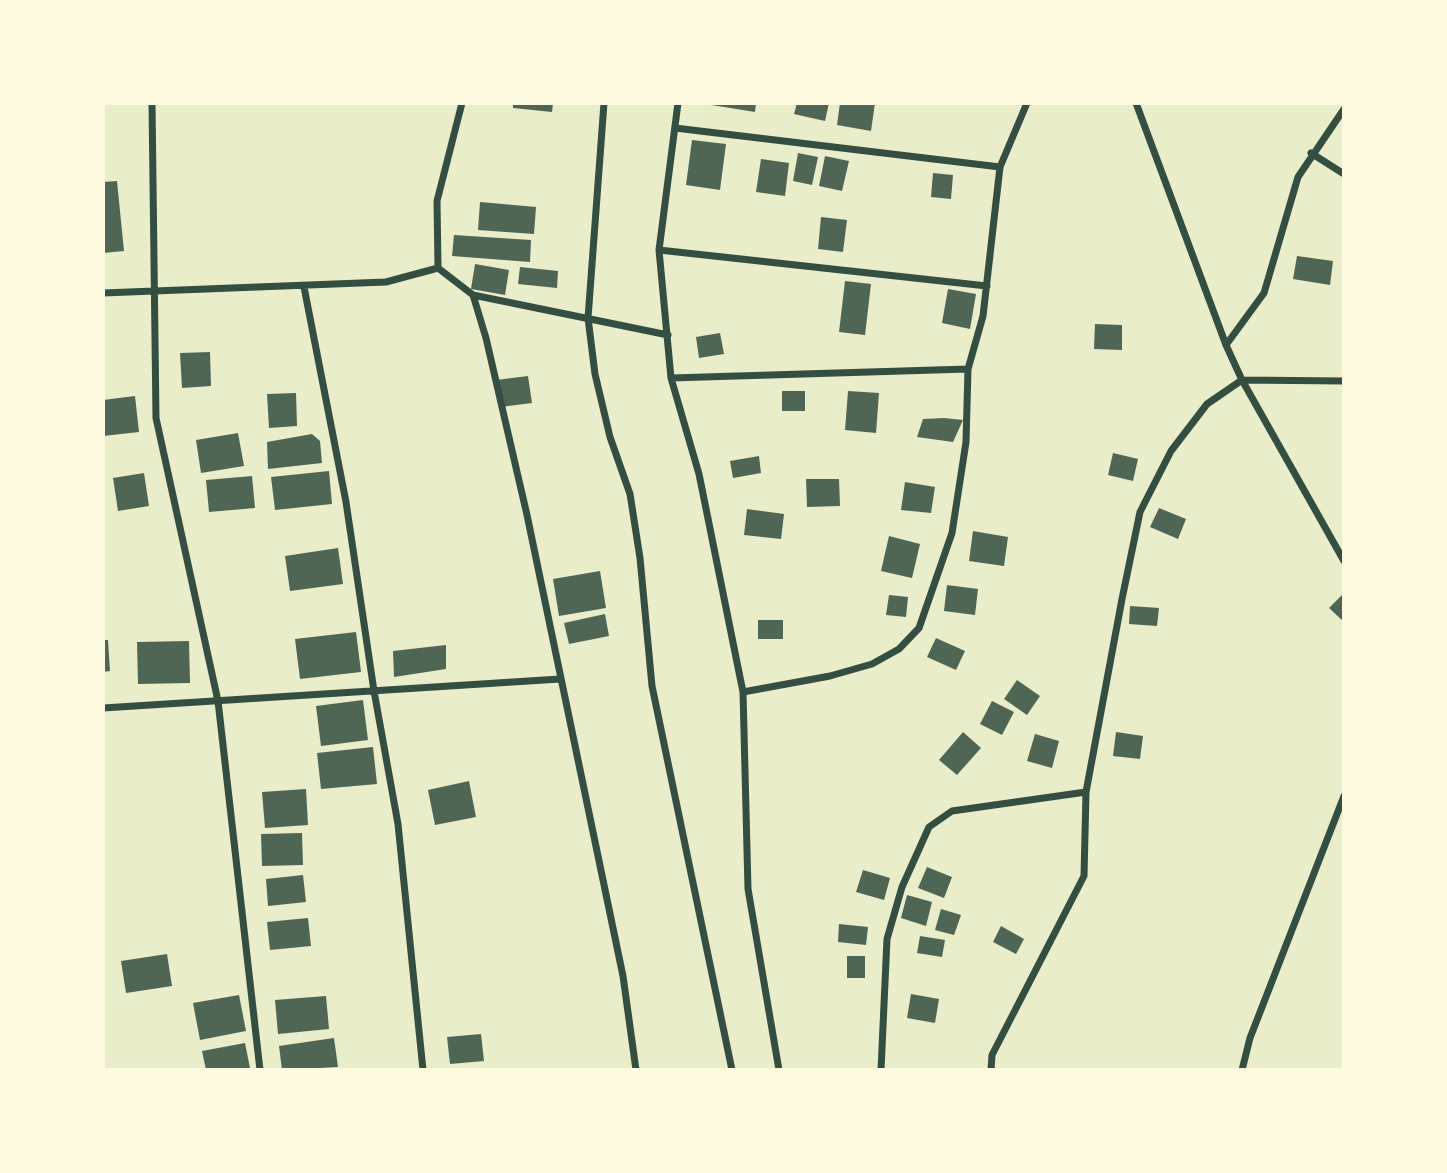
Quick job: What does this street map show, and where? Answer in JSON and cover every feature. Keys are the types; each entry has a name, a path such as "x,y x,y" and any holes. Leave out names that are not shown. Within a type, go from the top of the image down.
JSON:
{"street":[{"path":"152,103 156,418 218,701 260,1070"},
{"path":"438,268 437,201 462,103"},
{"path":"604,103 588,318 601,399 630,494 640,558 652,686 732,1070"},
{"path":"678,103 659,250 671,378 699,474 743,692 748,889 779,1070"},
{"path":"743,692 830,676 872,664 899,649 919,628 952,533 966,443 968,369 983,316 1000,167 1027,103"},
{"path":"1136,103 1226,345 1242,380 1344,561"},
{"path":"1226,345 1264,293 1298,177 1311,153 1344,109"},
{"path":"675,128 1000,167"},
{"path":"1311,153 1344,174"},
{"path":"659,250 987,286"},
{"path":"103,293 386,282 438,268"},
{"path":"438,268 473,295 668,335"},
{"path":"304,287 346,502 374,691 398,824 423,1070"},
{"path":"473,295 527,515 623,976 636,1070"},
{"path":"671,378 968,369"},
{"path":"991,1070 992,1055 1083,876 1086,792 1140,512 1171,451 1207,404 1242,380 1344,381"},
{"path":"103,709 560,679"},
{"path":"881,1070 887,939 902,887 929,827 952,811 1086,792"},
{"path":"1242,1070 1250,1038 1344,796"}],"building":[{"path":"513,103 553,103 552,112 513,108"},
{"path":"699,103 756,103 755,112"},
{"path":"797,103 829,103 825,121 794,114"},
{"path":"840,103 875,103 871,131 837,125"},
{"path":"692,140 726,144 720,190 686,185"},
{"path":"798,153 818,157 812,185 793,181"},
{"path":"825,156 849,161 842,191 819,186"},
{"path":"761,159 789,163 785,196 756,192"},
{"path":"933,173 953,175 951,199 931,197"},
{"path":"117,181 124,251 103,253 103,182"},
{"path":"480,202 536,207 534,234 478,230"},
{"path":"821,217 847,220 843,252 818,249"},
{"path":"454,235 531,240 530,262 452,256"},
{"path":"1297,256 1333,261 1330,285 1293,279"},
{"path":"475,264 509,270 505,295 471,289"},
{"path":"520,267 558,271 557,288 518,284"},
{"path":"845,281 871,284 865,335 839,332"},
{"path":"948,289 976,294 970,329 942,323"},
{"path":"1095,324 1122,325 1122,350 1094,349"},
{"path":"720,333 724,354 699,358 696,337"},
{"path":"210,352 211,386 182,388 180,353"},
{"path":"528,376 532,403 500,407 496,380"},
{"path":"782,391 805,391 805,411 782,411"},
{"path":"848,391 879,393 876,433 845,430"},
{"path":"296,393 297,426 269,428 267,394"},
{"path":"135,396 139,432 103,436 103,400"},
{"path":"923,419 963,420 953,442 917,437"},
{"path":"238,433 244,466 201,473 196,440"},
{"path":"312,434 320,441 322,463 268,469 267,442"},
{"path":"1113,453 1138,459 1133,481 1108,475"},
{"path":"759,456 761,473 733,478 730,461"},
{"path":"329,471 332,504 275,510 271,477"},
{"path":"144,473 149,506 118,511 113,478"},
{"path":"252,476 255,508 209,512 206,480"},
{"path":"806,479 839,479 840,506 807,507"},
{"path":"905,482 935,487 931,513 901,510"},
{"path":"1159,508 1186,519 1178,539 1150,527"},
{"path":"747,509 784,514 781,539 744,535"},
{"path":"973,531 1008,537 1004,566 969,561"},
{"path":"889,536 920,544 912,578 881,571"},
{"path":"338,548 343,584 290,591 285,556"},
{"path":"600,571 606,608 559,616 553,579"},
{"path":"947,585 978,589 975,615 944,611"},
{"path":"1344,593 1344,622 1329,608"},
{"path":"889,595 908,597 906,617 886,615"},
{"path":"1130,606 1159,608 1157,626 1129,624"},
{"path":"605,614 609,636 569,644 564,623"},
{"path":"758,620 783,620 783,639 758,639"},
{"path":"356,632 361,672 300,679 295,639"},
{"path":"936,638 965,651 956,670 927,657"},
{"path":"103,640 108,640 110,671 103,672"},
{"path":"189,641 190,683 138,684 137,642"},
{"path":"446,645 446,669 394,677 393,651"},
{"path":"1017,680 1040,696 1027,715 1004,699"},
{"path":"363,700 368,740 321,746 316,706"},
{"path":"992,701 1014,712 1002,735 980,724"},
{"path":"963,732 981,748 957,775 939,760"},
{"path":"1116,732 1143,736 1140,759 1113,756"},
{"path":"1035,734 1059,741 1052,768 1027,761"},
{"path":"373,747 377,784 321,789 317,753"},
{"path":"469,781 476,817 435,825 428,790"},
{"path":"306,789 308,825 265,828 262,792"},
{"path":"302,833 303,865 262,866 261,834"},
{"path":"927,867 952,877 944,898 918,888"},
{"path":"863,870 890,878 884,900 856,892"},
{"path":"303,875 306,902 268,906 266,879"},
{"path":"907,895 932,902 926,926 901,918"},
{"path":"941,909 961,915 954,935 935,930"},
{"path":"308,918 311,946 270,950 267,922"},
{"path":"839,924 868,927 866,945 838,942"},
{"path":"1001,926 1024,939 1016,954 993,942"},
{"path":"920,936 945,940 942,957 917,953"},
{"path":"167,954 172,986 126,993 121,961"},
{"path":"847,956 865,956 865,978 847,978"},
{"path":"911,994 939,999 935,1023 907,1018"},
{"path":"239,995 246,1031 200,1040 193,1003"},
{"path":"326,996 329,1029 278,1034 275,1000"},
{"path":"481,1034 484,1061 450,1064 447,1037"},
{"path":"334,1038 338,1067 282,1070 279,1046"},
{"path":"245,1043 250,1068 206,1070 202,1051"}]}
